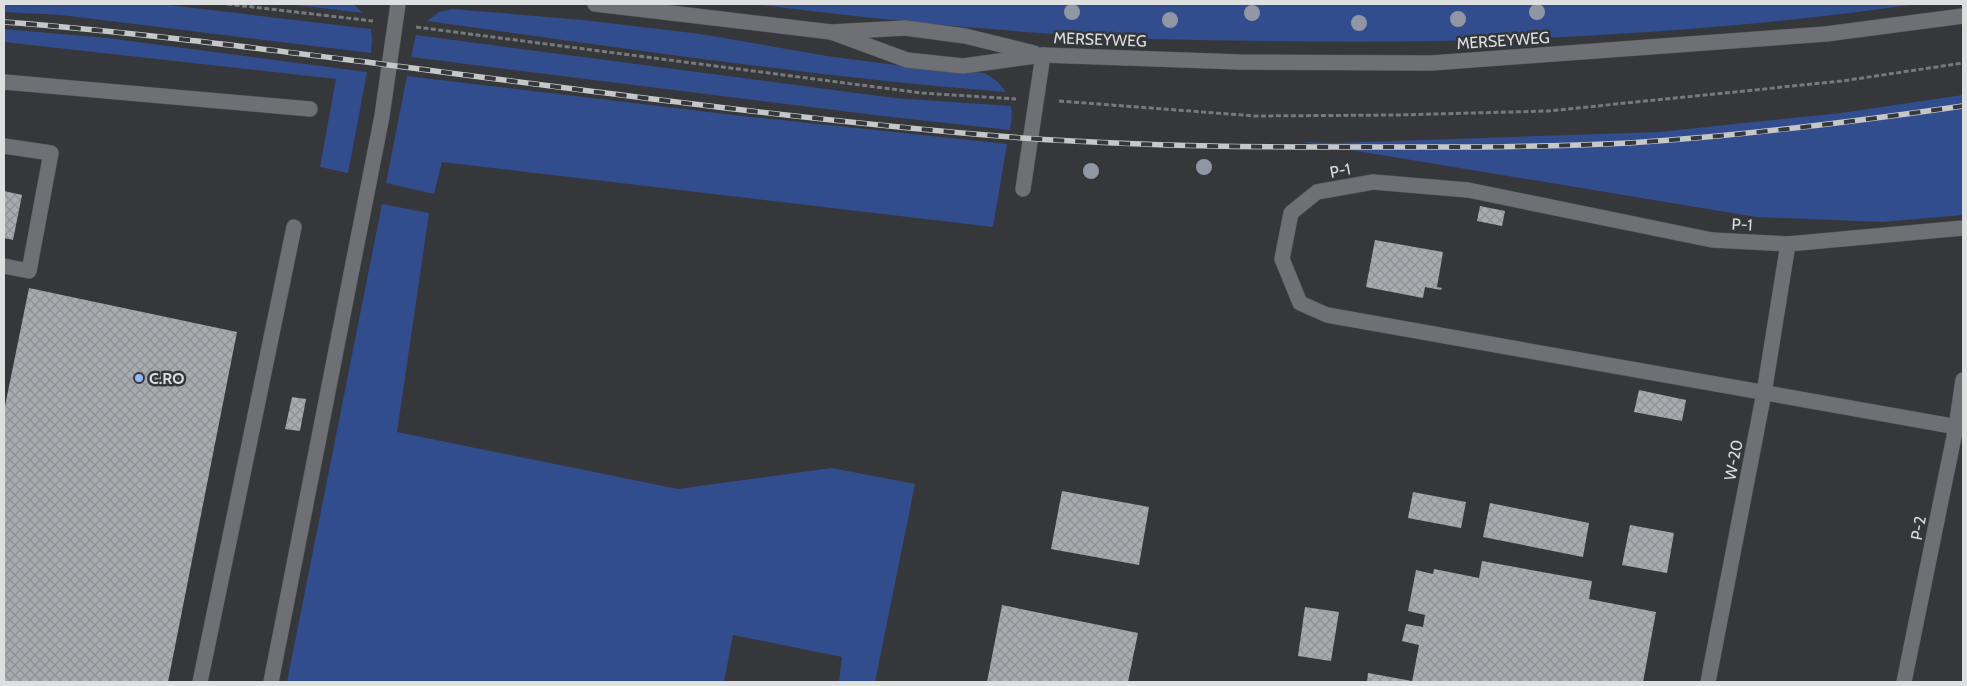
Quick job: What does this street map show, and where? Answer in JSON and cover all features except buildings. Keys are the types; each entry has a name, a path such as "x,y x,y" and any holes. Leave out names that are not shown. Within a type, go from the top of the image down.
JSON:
{"street":[{"path":"271,682 382,116 398,4"},
{"name":"MERSEYWEG","path":"595,4 831,32 905,28 965,36 1043,55"},
{"name":"MERSEYWEG","path":"831,32 907,60 963,66 1043,55 1239,62 1432,63 1826,34 1963,16"},
{"path":"1023,189 1043,55"},
{"path":"4,82 310,109"},
{"path":"4,146 51,153 29,271 4,266"},
{"name":"P-1","path":"1960,427 1327,315 1300,303 1282,259 1291,213 1318,192 1373,182 1468,190 1712,240 1788,244 1963,228"},
{"path":"200,682 294,227"},
{"name":"W-20","path":"1708,682 1764,393 1788,244"},
{"name":"P-2","path":"1904,682 1960,427 1963,380"}],"shaded area":[{"path":"4,4 160,4 371,29 371,53 61,15 4,12"},
{"path":"287,4 353,4 363,13"},
{"path":"755,4 1917,4 1836,15 1591,36 1345,42 1179,40 1068,35 862,17"},
{"path":"452,9 583,20 701,34 827,56 903,66 985,73 998,82 1006,92 788,70 427,21 439,12"},
{"path":"4,29 107,38 367,72 348,173 320,167 336,79 4,42"},
{"path":"416,35 894,98 1011,106 1010,130 411,57"},
{"path":"407,76 742,116 1007,144 993,227 442,162 434,194 386,183"},
{"path":"1963,95 1963,215 1882,222 1756,217 1303,142 1335,143 1659,132 1841,113"},
{"path":"382,204 429,213 397,432 678,489 832,468 915,484 875,682 839,682 842,657 733,635 724,682 287,682"}],"railway":[{"path":"4,22 225,44 829,120 986,135 1159,145 1246,147 1592,145 1713,137 1880,118 1963,106"}],"place":[{"name":"C.RO","path":"139,378"}]}
